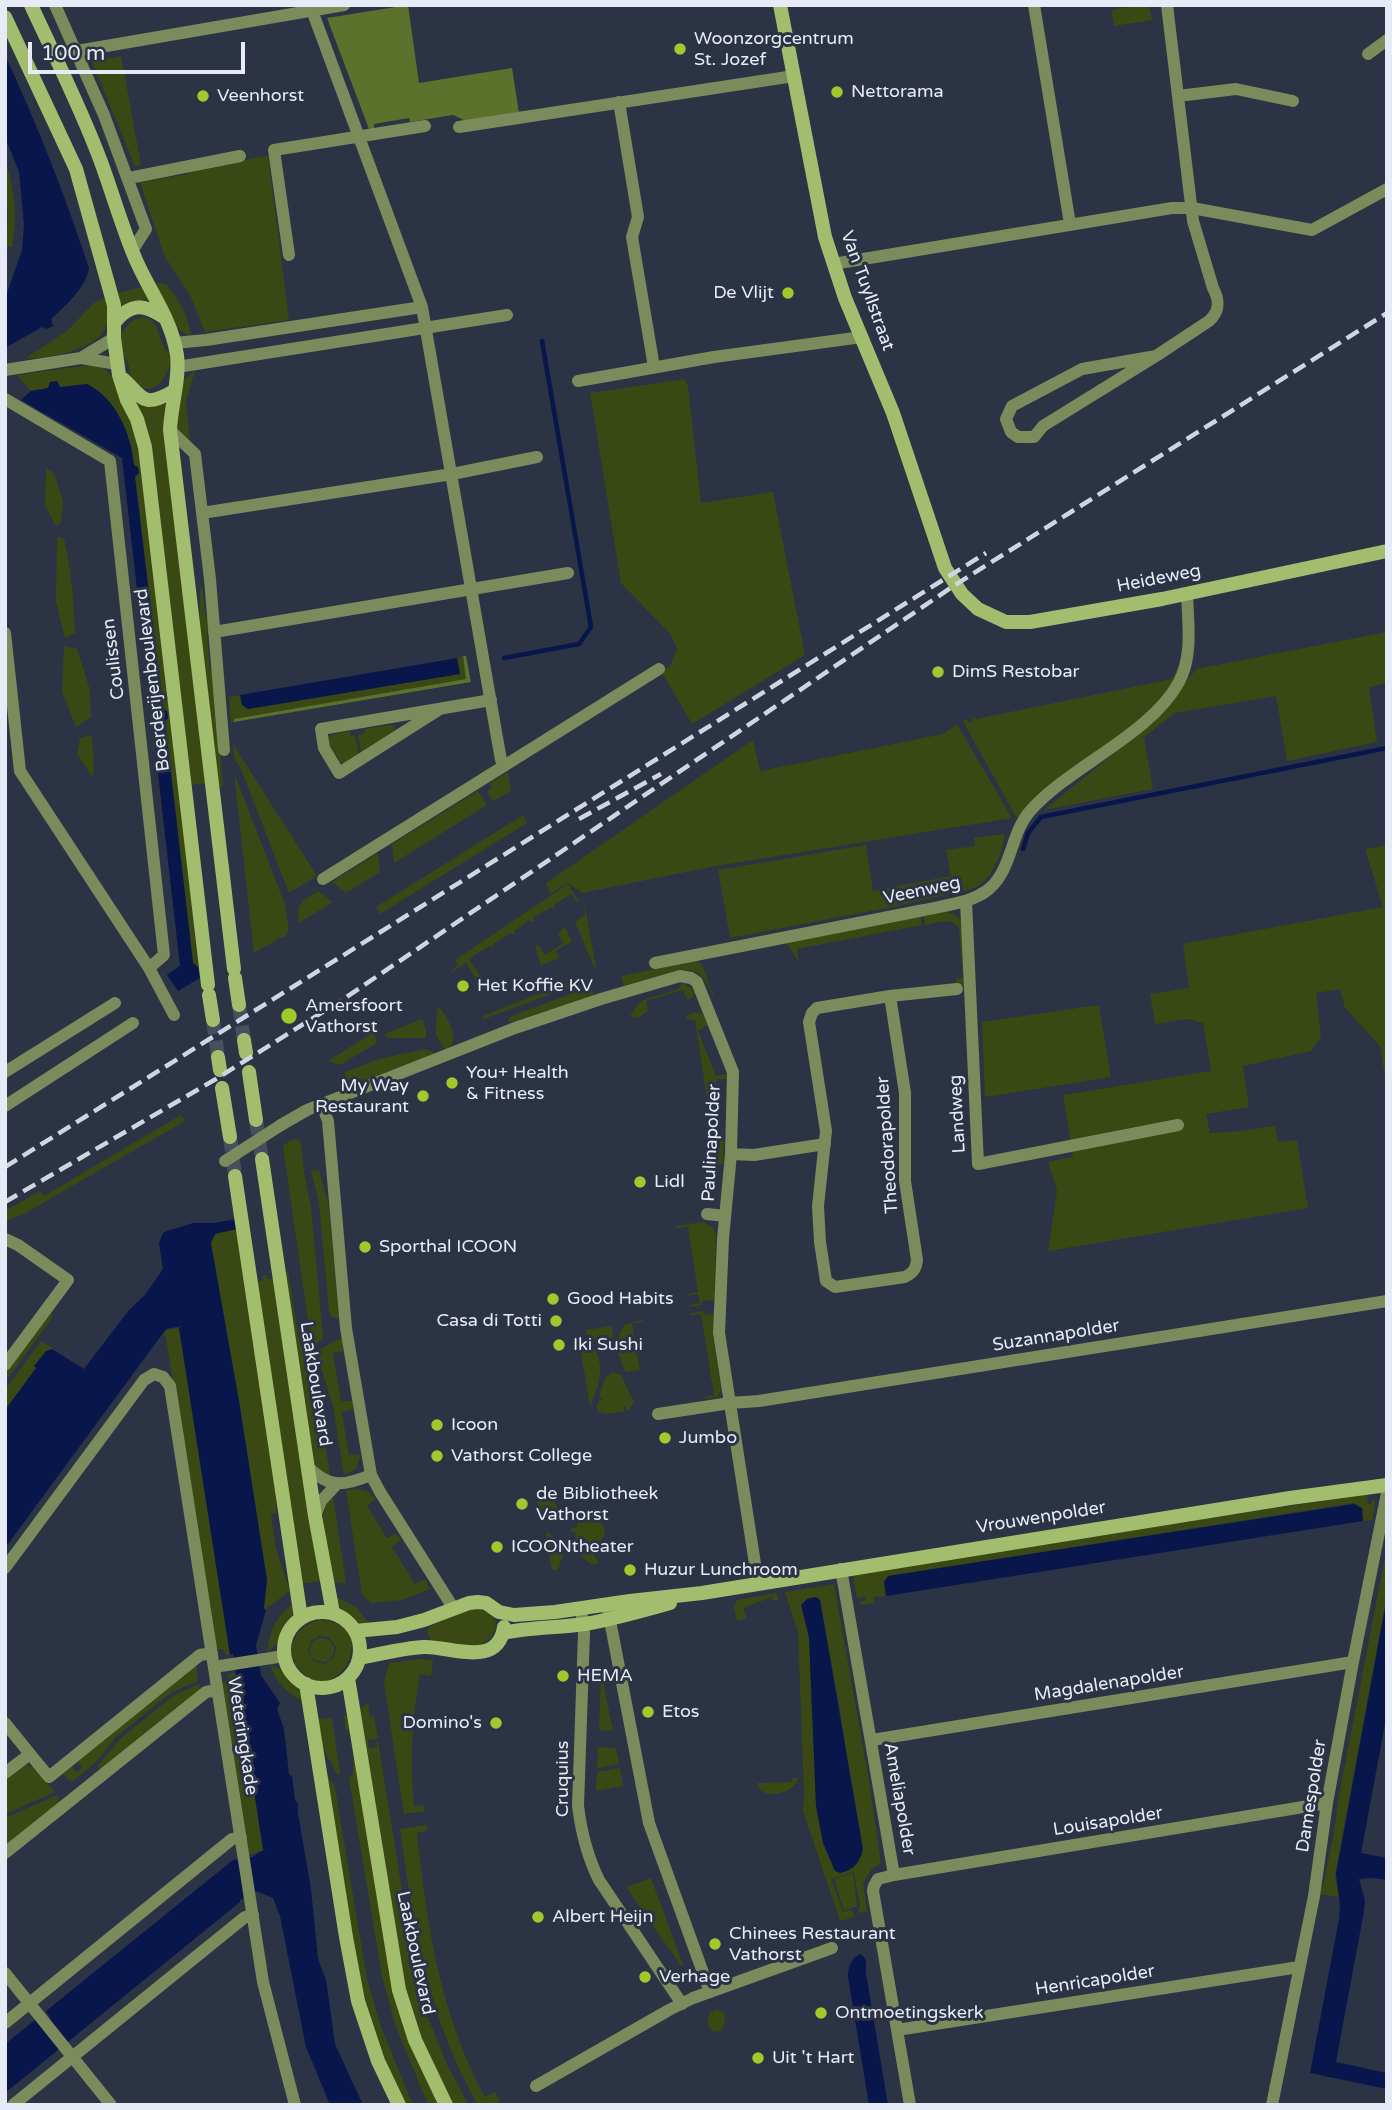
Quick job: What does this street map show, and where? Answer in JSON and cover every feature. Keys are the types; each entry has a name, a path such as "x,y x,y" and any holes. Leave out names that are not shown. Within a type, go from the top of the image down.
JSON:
{"main road":[{"path":"31,5 80,109 132,251 145,282 159,302 174,343 177,367 170,430 239,1005"},
{"name":"Van Tuyllstraat","path":"780,5 822,221 834,264 893,413 942,560 952,581"},
{"name":"Boerderijenboulevard","path":"5,17 76,169 114,305 118,370 145,447 213,1020"},
{"path":"114,323 127,310 141,307 150,308 166,319"},
{"path":"118,370 135,392 146,399 156,400 174,391"},
{"name":"Heideweg","path":"952,581 969,602 997,619 1013,623 1030,622 1187,594 1387,551"},
{"path":"249,1072 256,1120"},
{"path":"222,1088 230,1137"},
{"name":"Laakboulevard","path":"262,1159 307,1466 333,1613"},
{"path":"235,1176 302,1618"},
{"name":"Vrouwenpolder","path":"355,1631 397,1627 478,1602 499,1612 514,1615 581,1609 631,1615 702,1593 758,1583 1387,1485"},
{"path":"314,1612 333,1613 355,1631 360,1644 359,1658 348,1678 331,1687 318,1688 306,1684 294,1675 284,1656 286,1636 302,1618 314,1612"},
{"path":"499,1612 504,1625 503,1633"},
{"name":"Vrouwenpolder","path":"359,1658 426,1647 474,1654 492,1646 503,1633 583,1624 608,1612"},
{"path":"424,1620 422,1635 426,1647"},
{"name":"Laakboulevard","path":"348,1678 400,1990 415,2040 446,2105"},
{"path":"306,1684 358,2001 377,2061 399,2105"}],"street":[{"path":"55,5 104,115 146,229 132,251"},
{"path":"76,51 311,8 344,5"},
{"path":"1034,5 1070,224"},
{"path":"1156,356 1082,369 1012,406 1006,419 1007,426 1018,437 1034,437 1043,426 1156,356 1209,321 1219,307 1194,221 1167,5"},
{"path":"311,8 422,307 501,760 505,764"},
{"path":"1368,54 1387,40"},
{"path":"459,127 794,76"},
{"path":"1178,96 1236,89 1293,101"},
{"path":"618,102 638,217 632,237 654,368"},
{"path":"289,254 274,150 425,125"},
{"path":"129,178 240,156"},
{"path":"834,264 1171,208 1192,208 1312,230 1387,189"},
{"path":"174,343 196,342 422,307"},
{"path":"177,367 507,315"},
{"path":"578,381 862,337"},
{"path":"5,370 81,358 114,338"},
{"path":"81,358 118,370"},
{"name":"Coulissen","path":"5,399 110,461 164,955 149,968"},
{"path":"170,430 195,454 215,632 224,750"},
{"path":"202,513 452,474 537,457"},
{"path":"215,632 568,573"},
{"name":"Veenweg","path":"655,962 966,901 987,891 1002,874 1021,824 1032,809 1071,775 1147,720 1171,694 1184,672 1188,657 1187,594"},
{"path":"5,633 20,771 149,968 174,1015"},
{"path":"323,879 659,669"},
{"path":"440,709 339,774 324,748 321,729 491,700"},
{"name":"Landweg","path":"966,901 978,1164 1178,1125"},
{"name":"Paulinapolder","path":"322,1105 515,1028 680,976 687,976 697,982 733,1069 731,1154 719,1333 758,1583"},
{"name":"Theodorapolder","path":"890,996 905,1093 905,1181 917,1260 914,1271 909,1275 839,1287 831,1286 826,1281 820,1242 818,1206 826,1131 810,1017 817,1008 890,996 957,989"},
{"path":"5,1072 115,1003"},
{"path":"5,1106 133,1023"},
{"path":"225,1161 307,1110 322,1105 328,1121 346,1328 371,1475 454,1609"},
{"path":"731,1154 754,1155 825,1144"},
{"path":"708,1214 725,1216"},
{"path":"5,1239 68,1280 5,1365"},
{"name":"Suzannapolder","path":"658,1414 759,1401 1387,1301"},
{"name":"Weteringkade","path":"5,1568 144,1380 159,1374 170,1386 263,1982 295,2105"},
{"path":"307,1466 319,1477 336,1485 371,1475"},
{"path":"315,1516 321,1501 336,1485"},
{"name":"Damespolder","path":"1272,2105 1314,1896 1327,1804 1387,1493"},
{"name":"Ameliapolder","path":"841,1569 894,1875 878,1879 873,1891 910,2105"},
{"name":"Cruquius","path":"581,1609 584,1633 579,1819 599,1880 682,2004"},
{"path":"608,1612 649,1823 710,1992"},
{"path":"5,1723 48,1777 200,1655 212,1653"},
{"path":"214,1667 284,1656"},
{"name":"Magdalenapolder","path":"872,1740 1353,1662"},
{"path":"5,1853 206,1692 218,1690"},
{"path":"5,1773 30,1754"},
{"name":"Louisapolder","path":"894,1875 1327,1804"},
{"path":"5,2023 232,1839 241,1838"},
{"path":"13,2105 245,1917 253,1915"},
{"path":"536,2085 682,2004 832,1948"},
{"name":"Henricapolder","path":"897,2030 1299,1967"},
{"path":"5,1973 111,2105"}],"green space":[{"path":"408,5 419,83 512,68 519,113 468,122 453,115 410,122 409,118 374,124 374,129 369,129 327,18"},
{"path":"1149,5 1152,20 1114,26 1111,10"},
{"path":"121,56 141,165 135,166 92,62"},
{"path":"268,156 289,320 205,332 190,295 165,257 140,182 189,174 189,169"},
{"path":"7,166 14,206 12,247 5,246 8,226"},
{"path":"166,284 179,302 186,315 191,336 178,328 168,315 152,285"},
{"path":"143,287 149,301 134,301 121,307 117,293"},
{"path":"108,296 107,325 91,343 58,355 26,358 67,331 94,303"},
{"path":"141,317 155,324 171,359 161,382 145,389 132,379 128,363 119,346 120,336 126,328"},
{"path":"92,365 103,368 112,376 137,431 198,967 193,963 165,724 168,718 167,711 163,708 135,476 139,473 134,465 131,444 114,408 87,384 60,387 57,381 50,382 49,388 31,391 17,375"},
{"path":"195,370 186,401 190,441 177,430 175,416 182,383"},
{"path":"685,379 701,503 773,492 805,655 692,724 661,671 670,666 677,649 671,635 621,583 590,393"},
{"path":"134,400 167,404 208,783 190,785"},
{"path":"46,468 54,473 63,501 61,523 56,526 45,506"},
{"path":"57,537 64,538 73,597 75,633 65,638 56,602"},
{"path":"200,587 206,619 210,619 211,632 207,633 210,670 214,670 223,786 219,787 200,637"},
{"path":"1387,632 1387,683 1369,687 1377,742 1287,761 1276,696 1175,713 1144,737 1153,789 1044,810 1147,727 1196,669"},
{"path":"64,646 77,649 90,690 91,717 76,727 62,692"},
{"path":"463,656 467,679 235,719 231,723 229,697 240,695 242,705 248,709 459,674 457,658"},
{"path":"463,656 466,656 471,682 234,722 234,719 466,679"},
{"path":"1183,657 1177,676 1153,709 1019,818 1016,817 964,723 964,718 971,723 972,716 976,719 1172,679 1180,658"},
{"path":"957,724 1012,818 716,866 582,893 568,883 550,894 546,883 753,740 760,771 943,734"},
{"path":"390,725 395,727 394,731 361,752 358,735 365,733 365,729"},
{"path":"350,731 350,736 355,735 359,754 341,763 328,738"},
{"path":"92,735 92,777 77,754 80,738"},
{"path":"233,744 317,876 289,893 241,769 234,758"},
{"path":"508,772 511,791 493,801 487,792 492,788 489,784"},
{"path":"234,773 285,904 289,929 285,937 254,953"},
{"path":"478,791 487,805 394,863 392,844"},
{"path":"523,815 527,823 380,914 376,907"},
{"path":"1005,834 999,858 991,873 972,889 730,938 718,870 866,845 873,891 951,876 946,850 975,846 974,838"},
{"path":"1387,845 1387,1090 1380,1046 1345,1008 1340,989 1316,993 1321,1037 1311,1051 1243,1066 1249,1107 1206,1114 1210,1133 1275,1126 1278,1142 1297,1140 1308,1208 1048,1251 1057,1191 1048,1162 1073,1157 1063,1095 1211,1071 1203,1023 1188,1019 1155,1024 1150,994 1189,988 1183,944 1383,907 1365,849"},
{"path":"378,853 380,872 346,893 332,882"},
{"path":"568,884 579,902 571,894 554,905 553,909 551,907 533,918 534,921 530,920 514,931 515,934 511,933 492,945 493,947 489,946 469,959 480,976 476,978 466,963 451,971 458,966 455,960"},
{"path":"318,891 333,902 299,923 299,906"},
{"path":"584,901 596,967 575,922 585,915"},
{"path":"947,912 954,914 961,921 966,984 957,986 956,979 963,978 959,928 947,922 925,925 923,915"},
{"path":"920,915 922,925 797,949 799,963 786,942"},
{"path":"565,927 572,942 556,950 559,958 541,965 535,947 539,945 545,955 563,943 558,933"},
{"path":"697,960 702,965 714,996 704,979 693,971 680,970 624,986 621,976"},
{"path":"583,976 586,981 484,1019 483,1016"},
{"path":"682,983 692,989 692,998 687,1000 683,990 646,1001 648,1011 638,1018 630,1016 643,1000 678,989"},
{"path":"590,987 594,995 509,1023 509,1018 514,1015"},
{"path":"1099,1005 1111,1077 985,1097 982,1022"},
{"path":"437,1006 451,1026 453,1036 452,1044 445,1050 436,1035"},
{"path":"693,1012 702,1014 708,1025 698,1031 716,1076 727,1074 726,1079 716,1079 714,1127 715,1134 724,1135 723,1164 717,1165 695,1020 685,1019"},
{"path":"422,1019 426,1038 388,1038 383,1035"},
{"path":"374,1032 377,1043 340,1065 328,1061"},
{"path":"425,1049 436,1053 344,1089 345,1072 379,1059"},
{"path":"181,1115 185,1121 5,1224 5,1211 40,1191 44,1196"},
{"path":"294,1139 301,1143 311,1207 323,1337 321,1341 313,1344 283,1145"},
{"path":"319,1170 329,1207 339,1319 332,1317 329,1311 319,1203 311,1171"},
{"path":"703,1222 712,1227 716,1235 714,1300 702,1301 702,1305 689,1307 700,1303 698,1294 687,1296 698,1292 688,1227 676,1226"},
{"path":"237,1229 275,1465 276,1513 271,1515 276,1549 290,1591 266,1610 267,1580 239,1401 211,1249 215,1235"},
{"path":"288,1272 298,1335 321,1416 330,1476 318,1469 314,1461 283,1273"},
{"path":"266,1275 267,1279 275,1279 321,1581 301,1584 256,1282 263,1280"},
{"path":"703,1311 704,1315 713,1314 713,1337 721,1389 718,1397 705,1399 714,1395 701,1314 690,1315"},
{"path":"51,1313 53,1317 7,1379 5,1378 5,1374"},
{"path":"643,1320 632,1324 640,1370 626,1372 618,1354 617,1342 626,1324"},
{"path":"611,1326 613,1337 607,1346 586,1334 586,1330"},
{"path":"179,1328 230,1655 226,1655 223,1649 215,1650 166,1338 163,1335 167,1330"},
{"path":"342,1339 343,1351 333,1353 341,1401 352,1401 353,1409 342,1412 349,1455 359,1454 360,1458 356,1469 344,1475 333,1406 316,1351"},
{"path":"585,1340 600,1362 597,1388 590,1406 580,1347"},
{"path":"41,1341 55,1350 52,1349 5,1410 5,1390"},
{"path":"612,1372 621,1375 634,1402 627,1411 625,1405 625,1411 606,1414 599,1412 596,1407 599,1400 604,1401 599,1397 605,1378"},
{"path":"346,1490 368,1491 375,1499 367,1506 387,1538 396,1533 401,1540 392,1547 415,1584 425,1579 430,1589 403,1600 371,1603 362,1595"},
{"path":"1367,1494 1368,1504 1372,1504 1372,1498 1375,1502 1372,1520 1363,1521 1362,1508 1354,1503 888,1576 884,1582 886,1596 874,1597 875,1603 859,1605 866,1600 865,1597 857,1598 853,1576 859,1572"},
{"path":"333,1496 346,1583 332,1582 323,1520 325,1507"},
{"path":"550,1496 554,1499 559,1513 543,1521 539,1517 537,1502"},
{"path":"589,1509 605,1530 603,1538 592,1552 599,1563 592,1565 574,1550 576,1533 571,1531 571,1528 577,1527 580,1511"},
{"path":"548,1532 565,1548 558,1570 552,1570 546,1534"},
{"path":"1387,1547 1387,1594 1335,1875 1339,1897 1318,1894 1316,1887 1323,1887 1334,1832"},
{"path":"834,1584 868,1775 881,1863 872,1869 863,1883 867,1912 860,1913 858,1909 860,1906 854,1872 831,1879 843,1912 852,1910 855,1917 840,1921 803,1811 798,1632 785,1592","holes":["813,1597 820,1600 862,1855 854,1867 835,1871 823,1843 816,1806 809,1637 802,1610 807,1599"]},
{"path":"776,1593 782,1609 778,1600 773,1601 772,1597 743,1608 747,1618 737,1621 734,1607 737,1600"},
{"path":"336,1597 356,1607 371,1626 349,1617"},
{"path":"296,1602 285,1629 268,1652 275,1623"},
{"path":"476,1609 491,1613 496,1622 488,1640 481,1644 462,1646 433,1642 429,1638 430,1626"},
{"path":"320,1620 339,1625 349,1636 352,1649 348,1662 339,1674 327,1680 313,1680 294,1662 292,1646 295,1639 299,1632 312,1622","holes":["320,1636 329,1637 336,1647 334,1657 325,1664 315,1662 308,1652 311,1641"]},
{"path":"317,1638 327,1638 334,1645 334,1655 327,1662 317,1662 310,1655 310,1645"},
{"path":"433,1660 431,1676 420,1674 412,1742 412,1774 414,1806 424,1805 425,1811 404,1814 384,1683 389,1663"},
{"path":"196,1665 198,1681 172,1692 117,1736 95,1763 73,1781 63,1774 74,1765 72,1767 76,1772 82,1768 75,1762"},
{"path":"270,1665 291,1679 305,1702 283,1687"},
{"path":"601,1671 613,1731 599,1730"},
{"path":"235,1673 263,1850 247,1856 220,1683 228,1681 229,1674"},
{"path":"199,1684 200,1690 100,1770 98,1765 121,1738 173,1696"},
{"path":"368,1703 370,1717 374,1716 378,1739 368,1740 369,1748 377,1747 378,1741 413,1959 426,2013 448,2067 469,2105 450,2105 426,2054 403,1989 357,1710"},
{"path":"349,1714 381,1918 442,2105 429,2105 426,2100 395,2024 382,1976 349,1779 352,1777 353,1753 344,1716"},
{"path":"332,1718 340,1773 338,1776 320,1743 315,1719"},
{"path":"598,1747 616,1748 619,1764 597,1768"},
{"path":"27,1765 33,1767 55,1792 5,1814 5,1780"},
{"path":"620,1768 623,1786 596,1791 597,1772"},
{"path":"327,1774 335,1787 367,1979 381,2027 413,2105 403,2105 360,1987"},
{"path":"792,1778 798,1778 793,1787 777,1794 761,1791 757,1783 792,1782"},
{"path":"57,1795 60,1803 5,1847 5,1818"},
{"path":"427,1825 427,1831 417,1833 438,1969 446,2002 470,2066 485,2097 495,2092 500,2101 494,2105 478,2105 461,2073 435,2006 417,1936 400,1829"},
{"path":"853,1873 857,1906 844,1911 834,1879"},
{"path":"651,1878 683,1965 681,1966 626,1887"},
{"path":"717,2009 724,2013 725,2022 721,2031 715,2032 708,2021 710,2013"}],"shaded area":[{"path":"5,55 50,160 89,268 84,283 51,319 53,326 47,329 42,327 5,348 5,299 22,250 24,225 19,172 5,137"},
{"path":"57,381 60,387 87,384 106,398 120,418 134,465 138,467 139,473 135,477 163,710 167,711 168,718 165,721 193,963 198,967 200,978 178,991 167,975 180,966 122,458 21,400 31,391 48,388 50,382"},
{"path":"457,658 460,674 248,709 242,705 240,695"},
{"path":"236,1219 237,1229 215,1234 211,1243 267,1580 266,1610 256,1645 261,1675 280,1703 277,1709 284,1729 289,1774 292,1776 298,1804 318,1959 326,1980 335,2044 363,2105 330,2105 306,2047 280,1916 273,1898 256,1891 240,1900 5,2093 5,2044 35,2020 42,2027 51,2020 46,2011 233,1860 252,1857 265,1849 233,1654 230,1655 179,1328 182,1326 166,1329 5,1548 5,1410 36,1368 34,1366 46,1351 52,1349 84,1369 163,1269 159,1243 163,1233 193,1223"},
{"path":"1354,1504 1362,1508 1363,1521 886,1596 884,1582 888,1576"},
{"path":"816,1597 820,1600 863,1849 856,1865 840,1873 835,1871 823,1843 816,1806 809,1637 801,1605 807,1599"},
{"path":"1387,1597 1387,1713 1361,1853 1387,1858 1387,1880 1359,1879 1365,1901 1364,1911 1336,2062 1387,2073 1387,2089 1310,2073 1339,1919 1336,1874"},
{"path":"861,1954 866,1960 866,1974 888,2105 869,2105 848,1977 851,1963"}],"waterway":[{"path":"504,658 579,644 591,627 542,341"},
{"path":"1023,849 1028,833 1041,817 1387,748"}],"tunnel":[{"path":"239,1005 244,1040"},
{"path":"213,1020 218,1057"},
{"path":"256,1120 262,1159"},
{"path":"230,1137 235,1176"}],"railway":[{"path":"5,1202 216,1079 345,998 955,585 1387,313"},
{"path":"5,1167 986,553"},
{"path":"579,819 661,774"}],"place":[{"name":"Woonzorgcentrum St. Jozef","path":"680,49"},
{"name":"Nettorama","path":"837,92"},
{"name":"Veenhorst","path":"203,96"},
{"name":"De Vlijt","path":"788,293"},
{"name":"DimS Restobar","path":"938,672"},
{"name":"Het Koffie KV","path":"463,986"},
{"name":"Amersfoort Vathorst","path":"289,1016"},
{"name":"You+ Health & Fitness","path":"452,1083"},
{"name":"My Way Restaurant","path":"423,1096"},
{"name":"Lidl","path":"640,1182"},
{"name":"Sporthal ICOON","path":"365,1247"},
{"name":"Good Habits","path":"553,1299"},
{"name":"Casa di Totti","path":"556,1321"},
{"name":"Iki Sushi","path":"559,1345"},
{"name":"Icoon","path":"437,1425"},
{"name":"Jumbo","path":"665,1438"},
{"name":"Vathorst College","path":"437,1456"},
{"name":"de Bibliotheek Vathorst","path":"522,1504"},
{"name":"ICOONtheater","path":"497,1547"},
{"name":"Huzur Lunchroom","path":"630,1570"},
{"name":"HEMA","path":"563,1676"},
{"name":"Etos","path":"648,1712"},
{"name":"Domino's","path":"496,1723"},
{"name":"Albert Heijn","path":"538,1917"},
{"name":"Chinees Restaurant Vathorst","path":"715,1944"},
{"name":"Verhage","path":"645,1977"},
{"name":"Ontmoetingskerk","path":"821,2013"},
{"name":"Uit 't Hart","path":"758,2058"}]}
